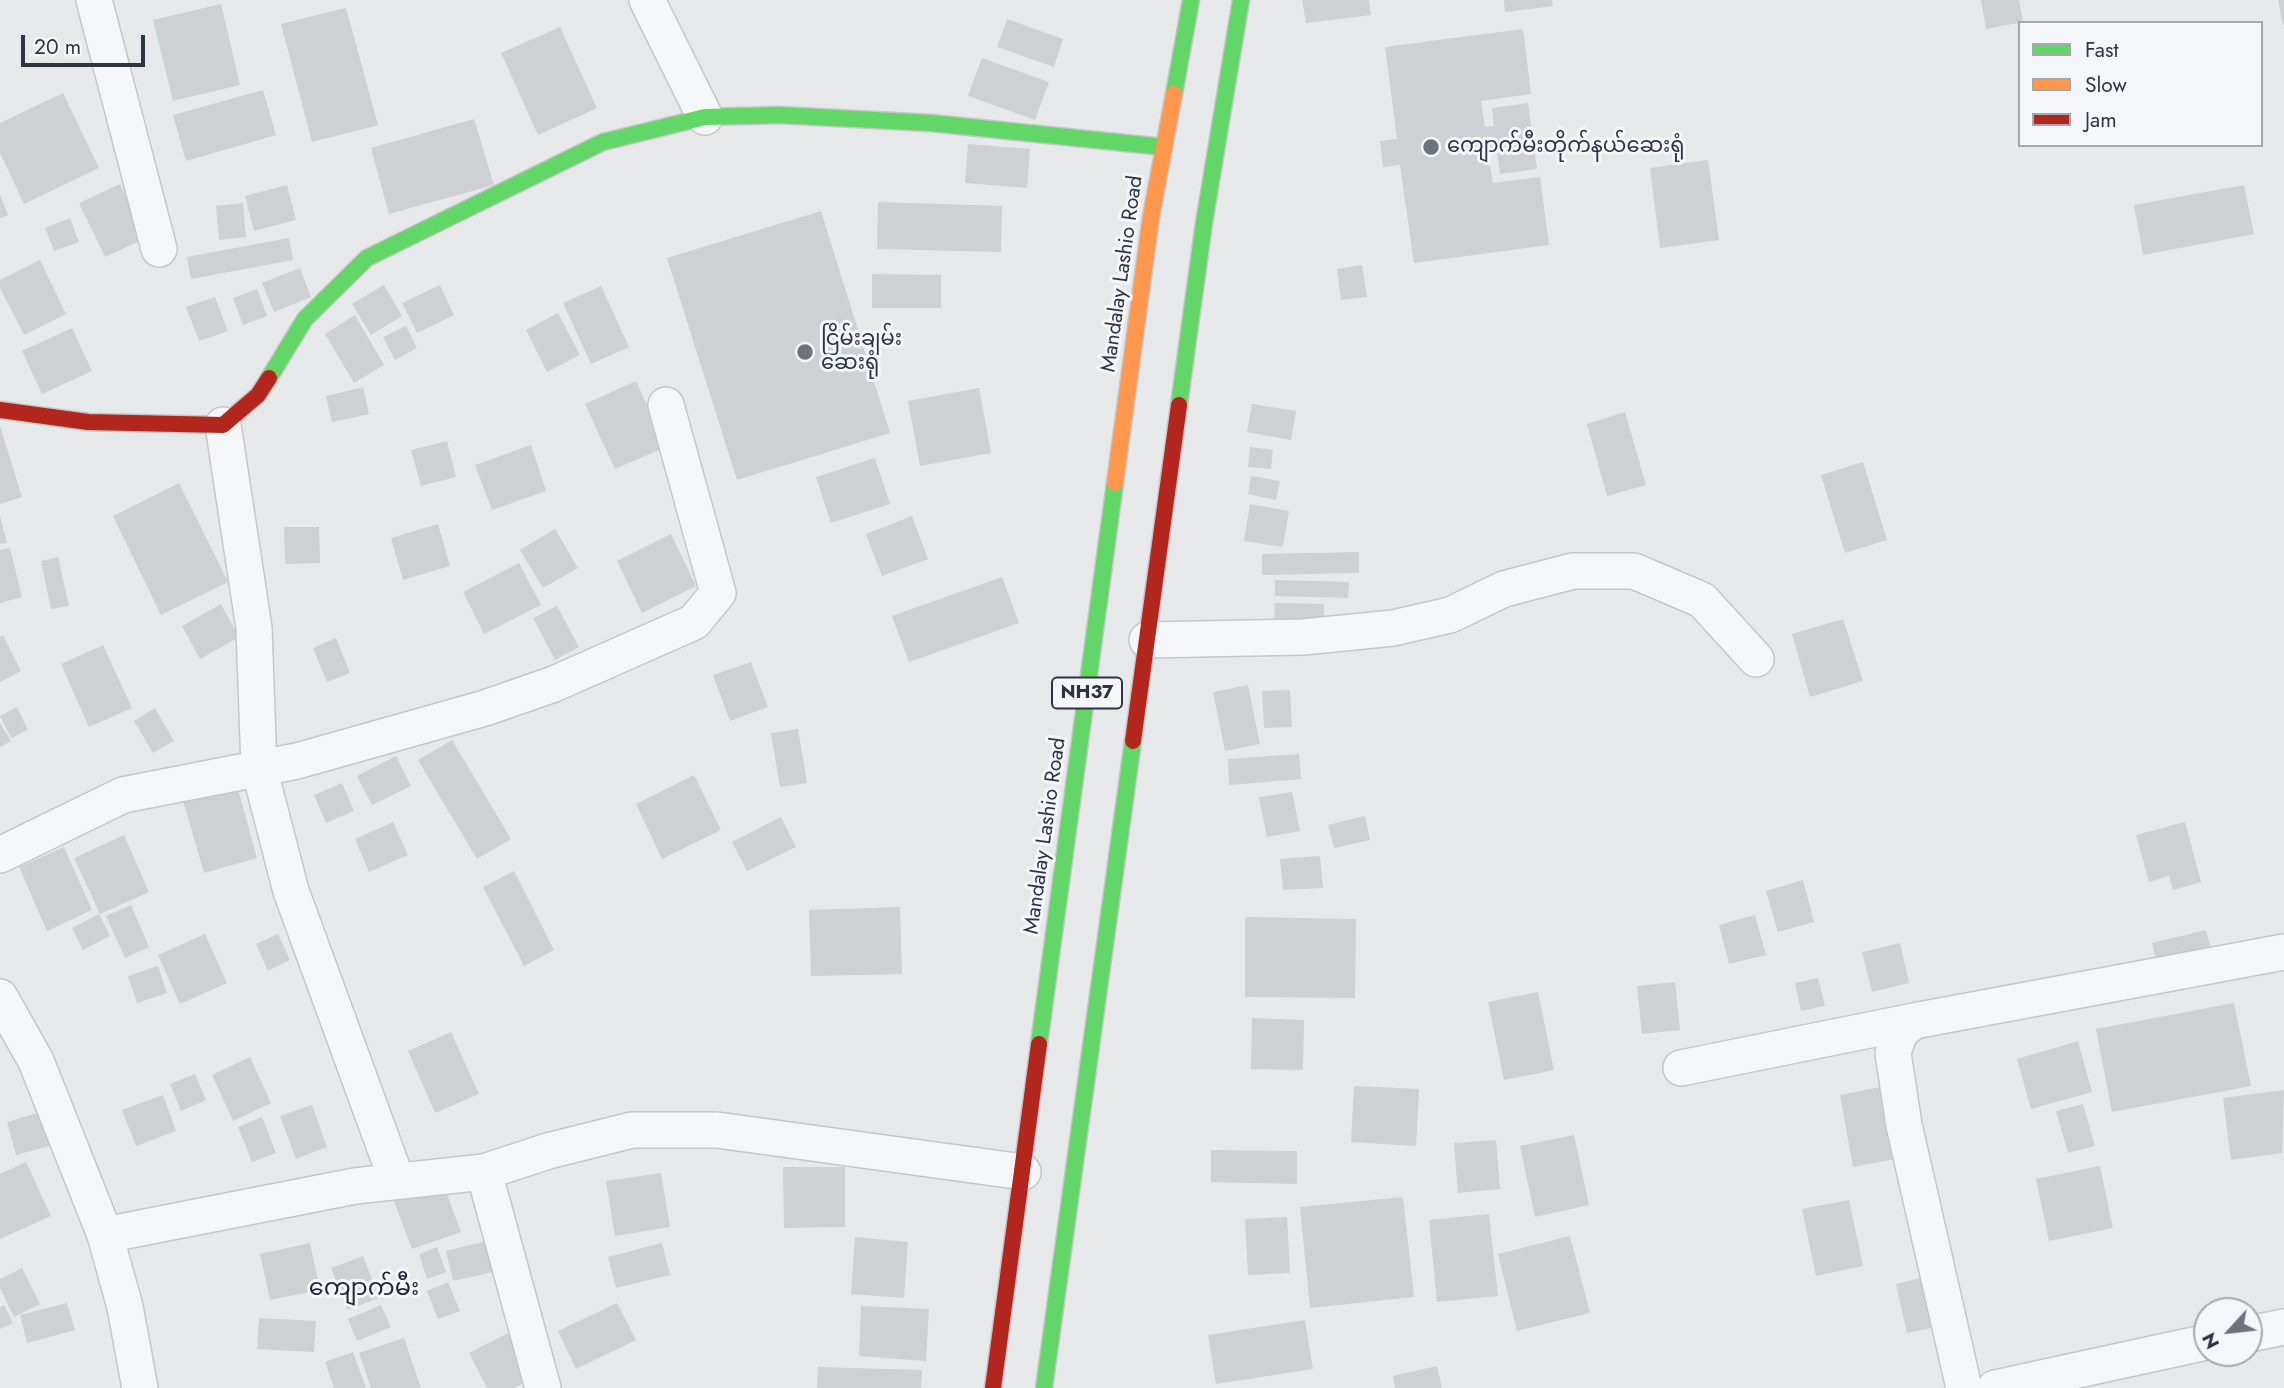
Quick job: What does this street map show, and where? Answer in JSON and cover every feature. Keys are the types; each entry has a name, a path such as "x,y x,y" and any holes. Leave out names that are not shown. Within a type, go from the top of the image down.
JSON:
{"main road":[{"name":"Mandalay Lashio Road","path":"993,1388 1149,231 1191,0"},
{"name":"NH37","path":"1044,1388 1204,223 1241,0"},
{"path":"0,410 88,422 223,425 258,395 306,319 367,258 603,142 705,117 779,116 930,123 1164,147"}],"street":[{"path":"94,0 159,249"},
{"path":"647,0 705,117"},
{"path":"0,855 123,795 297,761 485,708 554,684 694,622 718,593 666,405"},
{"path":"223,425 254,628 259,768 291,891 397,1181"},
{"path":"1147,640 1303,637 1393,628 1450,615 1504,589 1573,571 1634,571 1702,600 1756,659"},
{"path":"1681,1068 1914,1021 2284,952"},
{"path":"0,997 36,1061 105,1235 125,1307 140,1388"},
{"path":"1914,1021 1900,1032 1893,1053 1904,1125 1964,1388"},
{"path":"105,1235 355,1186 484,1172 548,1151 632,1130 717,1130 1023,1172"},
{"path":"484,1172 544,1388"},
{"path":"2263,1331 2284,1326"},
{"path":"1995,1388 2193,1345"}],"building":[{"path":"1302,0 1369,0 1371,15 1306,23"},
{"path":"1504,0 1552,0 1553,6 1505,12"},
{"path":"1981,0 2019,0 2023,21 1986,29"},
{"path":"2278,0 2284,0 2284,25 2283,25"},
{"path":"221,4 240,85 173,101 153,20"},
{"path":"346,8 378,125 312,142 281,24"},
{"path":"1007,19 1063,39 1054,67 997,47"},
{"path":"560,27 597,108 538,135 501,53"},
{"path":"1523,29 1531,94 1481,101 1485,127 1494,126 1492,108 1528,103 1537,169 1500,174 1497,152 1488,153 1493,183 1540,177 1549,245 1414,263 1400,165 1383,167 1380,141 1397,139 1385,47"},
{"path":"982,58 1049,82 1035,120 968,96"},
{"path":"263,90 276,135 186,161 173,115"},
{"path":"63,93 99,168 24,204 0,153 0,123"},
{"path":"474,119 494,185 389,214 371,148"},
{"path":"968,144 1030,149 1027,188 965,183"},
{"path":"1708,160 1719,240 1660,248 1650,168"},
{"path":"120,184 146,238 105,257 79,203"},
{"path":"287,185 296,220 254,231 245,196"},
{"path":"2244,185 2254,234 2143,255 2134,205"},
{"path":"0,195 8,215 0,218"},
{"path":"878,202 1002,206 1001,252 877,249"},
{"path":"243,203 246,237 219,240 216,206"},
{"path":"821,211 890,433 737,480 667,258"},
{"path":"70,218 79,242 54,251 45,228"},
{"path":"289,238 293,260 191,279 187,257"},
{"path":"40,260 66,314 24,335 0,288 0,280"},
{"path":"1362,265 1367,297 1341,300 1337,269"},
{"path":"300,268 311,297 274,312 262,283"},
{"path":"872,274 941,275 941,308 872,308"},
{"path":"384,285 402,316 371,335 352,304"},
{"path":"440,285 454,315 417,333 402,303"},
{"path":"601,286 629,347 591,364 563,303"},
{"path":"257,289 267,316 243,325 233,298"},
{"path":"215,297 228,331 199,341 186,307"},
{"path":"558,313 580,355 547,372 526,330"},
{"path":"355,315 384,365 354,383 325,334"},
{"path":"406,326 417,348 395,360 383,337"},
{"path":"72,328 92,371 42,394 22,351"},
{"path":"636,381 666,447 615,469 585,404"},
{"path":"363,387 369,414 332,422 326,396"},
{"path":"979,388 991,453 920,466 908,401"},
{"path":"1252,404 1296,411 1291,440 1247,432"},
{"path":"1625,412 1646,485 1607,496 1587,424"},
{"path":"0,426 22,497 0,504"},
{"path":"447,441 456,477 421,486 411,450"},
{"path":"531,445 546,491 492,510 475,465"},
{"path":"1250,447 1273,450 1271,469 1248,467"},
{"path":"875,458 890,504 831,523 816,477"},
{"path":"1863,462 1887,540 1845,553 1821,475"},
{"path":"1251,476 1280,481 1276,500 1248,494"},
{"path":"179,483 228,582 161,615 113,516"},
{"path":"1250,504 1289,511 1283,547 1244,541"},
{"path":"0,516 7,543 0,544"},
{"path":"912,516 928,559 882,576 866,534"},
{"path":"438,524 450,566 403,580 391,538"},
{"path":"284,527 319,527 320,563 285,564"},
{"path":"555,529 578,568 543,588 520,550"},
{"path":"671,534 696,586 642,613 617,561"},
{"path":"10,548 22,597 0,603 0,550"},
{"path":"1359,552 1359,573 1262,575 1262,554"},
{"path":"58,557 69,606 51,609 41,561"},
{"path":"519,563 541,605 484,634 463,592"},
{"path":"1002,577 1019,623 909,662 892,616"},
{"path":"1275,580 1349,582 1348,598 1275,596"},
{"path":"1275,603 1324,604 1324,622 1274,621"},
{"path":"221,604 239,637 200,659 182,626"},
{"path":"557,606 579,647 555,660 533,618"},
{"path":"1843,619 1863,681 1810,697 1792,634"},
{"path":"3,635 21,671 0,682 0,637"},
{"path":"336,638 350,673 327,682 313,648"},
{"path":"103,645 132,708 89,727 61,664"},
{"path":"751,662 768,707 730,721 713,675"},
{"path":"1248,685 1260,744 1225,751 1213,692"},
{"path":"1290,690 1292,727 1264,728 1262,691"},
{"path":"17,707 28,730 11,738 0,716"},
{"path":"155,708 174,741 153,753 134,721"},
{"path":"0,723 11,741 0,747"},
{"path":"798,729 807,783 780,787 771,733"},
{"path":"452,740 511,839 477,859 418,760"},
{"path":"1299,754 1301,779 1229,785 1228,759"},
{"path":"396,756 411,786 372,805 357,776"},
{"path":"694,775 721,830 662,859 636,804"},
{"path":"236,782 257,858 204,873 182,797"},
{"path":"342,783 354,811 326,823 314,795"},
{"path":"1292,792 1300,831 1267,837 1259,797"},
{"path":"1365,816 1370,840 1334,848 1328,825"},
{"path":"781,817 796,847 747,871 732,842"},
{"path":"393,822 408,855 369,872 355,839"},
{"path":"2185,822 2201,882 2173,890 2169,876 2149,882 2136,835"},
{"path":"124,835 149,892 100,914 74,858"},
{"path":"64,847 92,910 47,931 19,867"},
{"path":"1320,856 1323,888 1283,890 1280,859"},
{"path":"514,871 554,950 524,966 483,887"},
{"path":"1803,880 1814,922 1778,932 1766,891"},
{"path":"131,905 149,947 125,958 106,916"},
{"path":"900,907 902,974 811,976 809,910"},
{"path":"99,914 110,936 83,950 72,928"},
{"path":"1755,915 1766,955 1729,964 1719,925"},
{"path":"1245,917 1356,919 1355,998 1245,997"},
{"path":"2206,930 2212,954 2158,967 2152,943"},
{"path":"205,934 227,983 180,1004 158,955"},
{"path":"278,934 290,960 268,971 256,944"},
{"path":"1900,943 1909,983 1872,992 1862,952"},
{"path":"158,966 167,993 137,1003 128,976"},
{"path":"1818,978 1825,1006 1801,1011 1795,983"},
{"path":"1675,982 1680,1030 1642,1034 1637,986"},
{"path":"1538,992 1554,1070 1504,1080 1488,1002"},
{"path":"2234,1003 2251,1086 2112,1112 2096,1029"},
{"path":"1252,1018 1304,1020 1303,1070 1251,1069"},
{"path":"451,1032 479,1094 435,1113 408,1051"},
{"path":"2078,1041 2092,1092 2031,1109 2017,1059"},
{"path":"250,1057 271,1103 233,1121 212,1075"},
{"path":"195,1074 206,1100 181,1111 170,1084"},
{"path":"1890,1085 1905,1157 1853,1167 1840,1095"},
{"path":"1354,1086 1419,1089 1416,1146 1351,1142"},
{"path":"2284,1090 2282,1153 2231,1160 2223,1098"},
{"path":"163,1095 176,1131 136,1146 122,1110"},
{"path":"2083,1104 2095,1146 2068,1153 2056,1111"},
{"path":"312,1105 327,1147 296,1159 280,1116"},
{"path":"47,1110 57,1144 16,1155 7,1122"},
{"path":"262,1117 276,1153 252,1162 238,1127"},
{"path":"1574,1135 1589,1205 1535,1217 1520,1146"},
{"path":"1496,1140 1500,1189 1458,1193 1454,1143"},
{"path":"1211,1150 1297,1151 1297,1184 1211,1182"},
{"path":"26,1162 51,1216 0,1239 0,1174"},
{"path":"2100,1166 2113,1228 2049,1241 2036,1179"},
{"path":"783,1167 845,1167 845,1227 784,1228"},
{"path":"661,1173 670,1227 615,1236 606,1181"},
{"path":"443,1184 461,1232 412,1249 394,1201"},
{"path":"1403,1197 1414,1297 1310,1308 1300,1207"},
{"path":"1849,1200 1863,1266 1816,1276 1802,1209"},
{"path":"1489,1214 1498,1296 1437,1302 1429,1220"},
{"path":"1287,1217 1290,1273 1248,1275 1245,1219"},
{"path":"1570,1236 1590,1313 1517,1331 1498,1254"},
{"path":"855,1237 908,1242 904,1298 851,1294"},
{"path":"491,1240 498,1271 453,1281 446,1251"},
{"path":"310,1243 320,1290 270,1300 260,1254"},
{"path":"662,1243 670,1275 616,1288 608,1257"},
{"path":"437,1247 446,1272 427,1279 419,1254"},
{"path":"363,1256 379,1298 347,1310 331,1268"},
{"path":"22,1268 40,1304 14,1317 0,1288 0,1279"},
{"path":"1925,1277 1937,1327 1907,1333 1896,1284"},
{"path":"448,1282 460,1311 438,1319 427,1291"},
{"path":"67,1303 75,1330 27,1343 20,1315"},
{"path":"617,1303 636,1340 576,1369 558,1331"},
{"path":"4,1305 13,1323 0,1329 0,1307"},
{"path":"381,1305 391,1327 357,1341 348,1319"},
{"path":"861,1306 929,1309 926,1361 859,1356"},
{"path":"259,1318 316,1321 314,1352 257,1349"},
{"path":"1305,1320 1313,1369 1216,1384 1208,1335"},
{"path":"508,1333 532,1379 514,1388 487,1388 469,1353"},
{"path":"404,1338 421,1388 371,1388 359,1353"},
{"path":"353,1352 366,1388 334,1388 325,1362"},
{"path":"1437,1366 1442,1388 1395,1388 1393,1376"},
{"path":"818,1367 922,1370 921,1388 817,1388"}],"traffic: fast":[{"path":"1174,94 1191,0"},
{"path":"1179,405 1204,223 1241,0"},
{"path":"269,378 305,319 367,258 603,142 705,117 779,115 931,123 1164,147"},
{"path":"1039,1044 1115,483"},
{"path":"1044,1388 1133,741"}],"traffic: slow":[{"path":"1115,483 1151,217 1174,94"}],"traffic: jam":[{"path":"0,410 88,422 223,425 258,395 269,378"},
{"path":"1133,741 1179,405"},
{"path":"993,1388 1039,1044"}],"place":[{"name":"ကျောက်မီးတိုက်နယ်ဆေးရုံ","path":"1431,147"},
{"name":"ငြိမ်းချမ်း ဆေးရုံ","path":"805,352"}],"district":[{"name":"ကျောက်မီး","path":"364,1289"}]}
